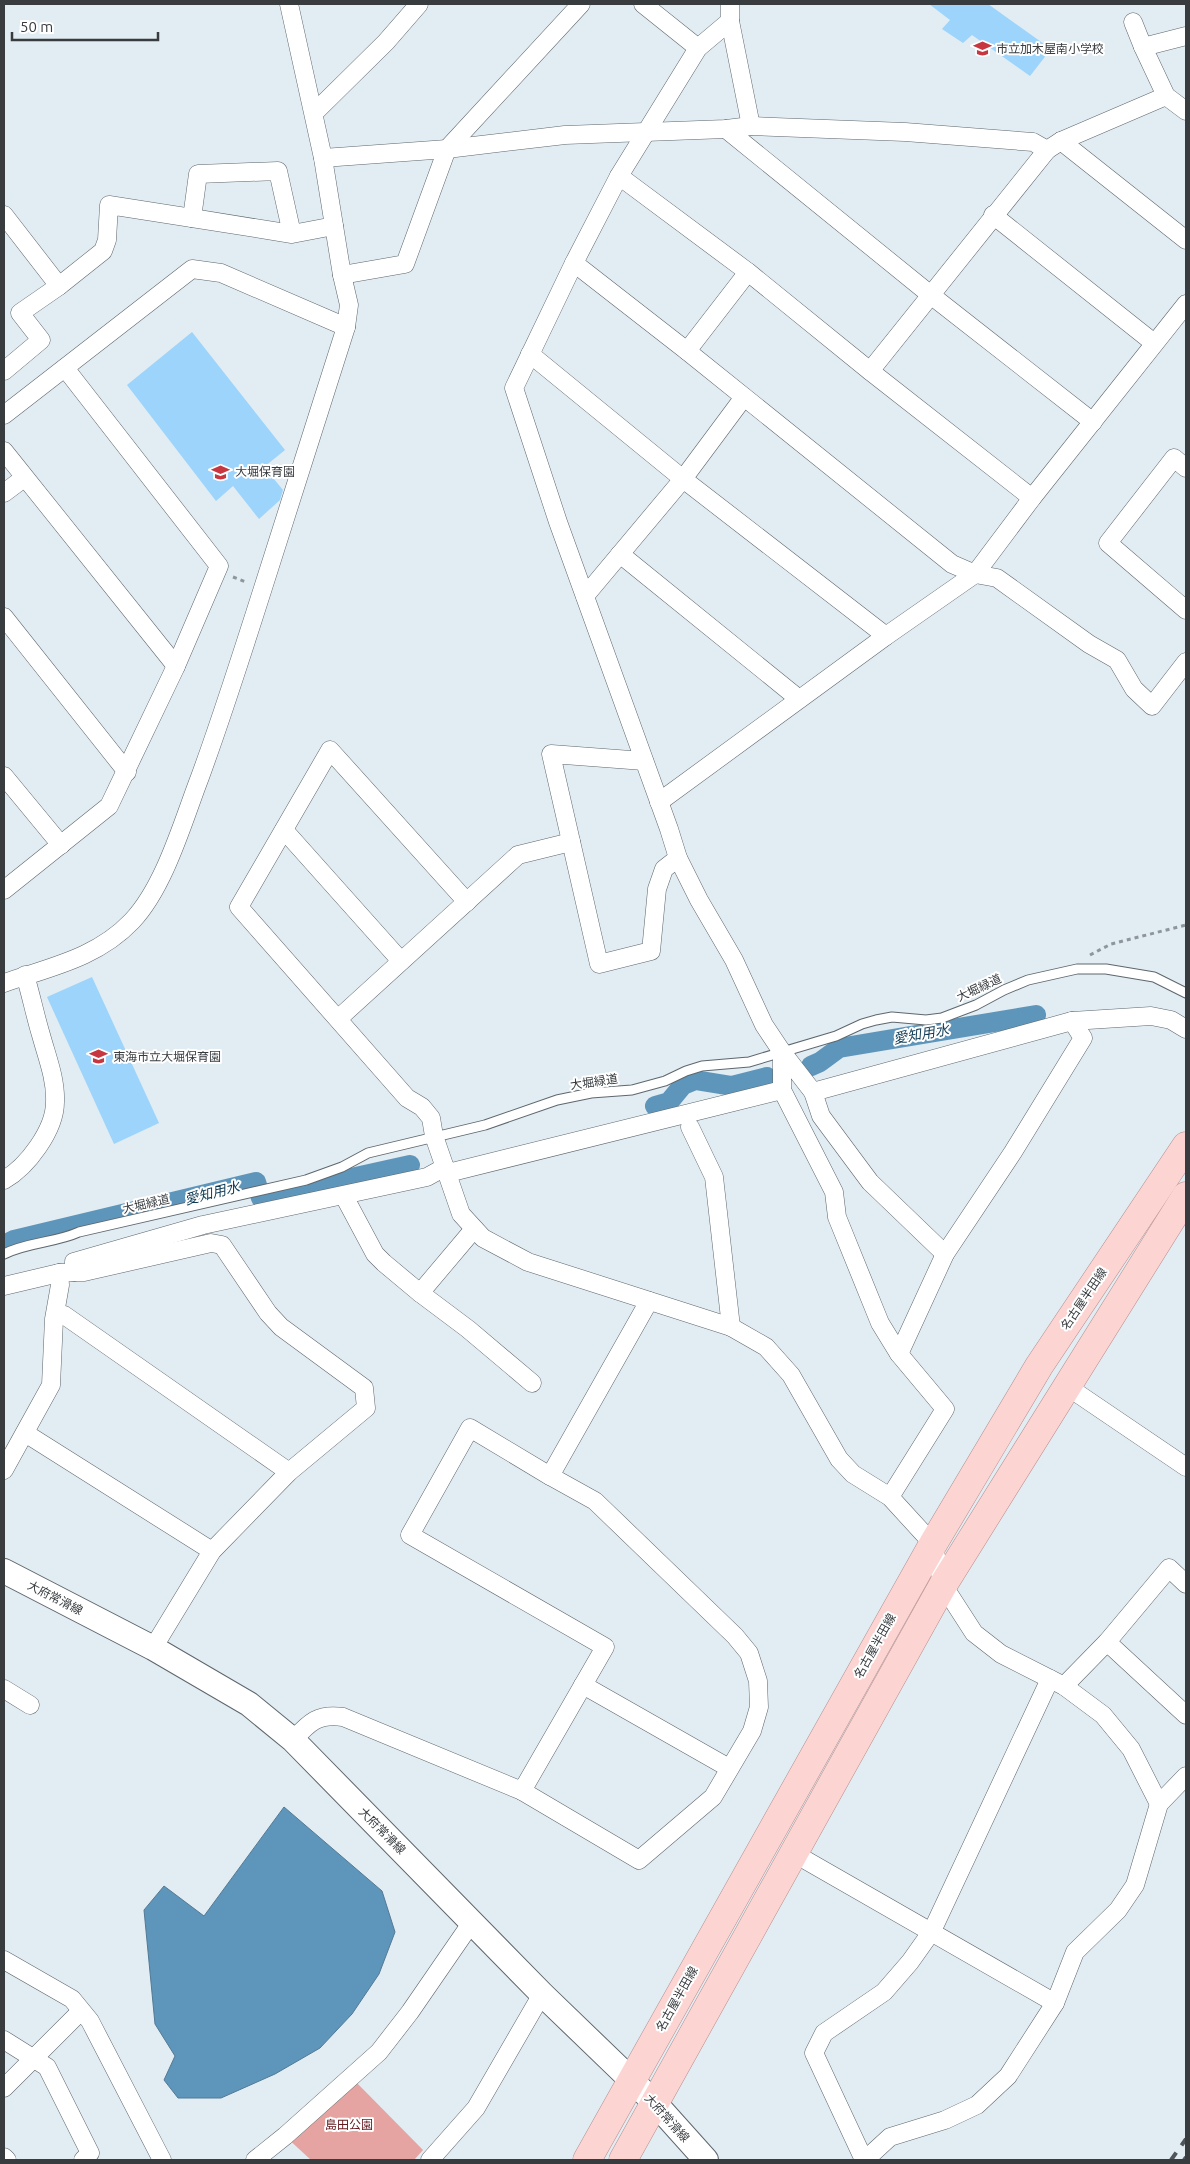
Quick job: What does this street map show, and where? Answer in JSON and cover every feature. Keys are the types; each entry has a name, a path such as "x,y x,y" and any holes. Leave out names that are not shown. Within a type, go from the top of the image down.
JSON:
{"main road":[{"name":"名古屋半田線","path":"587,2160 932,1544 1040,1366 1186,1146"},
{"path":"622,2160 795,1854 943,1585 1186,1196"},
{"name":"大府常滑線","path":"4,1571 153,1648 249,1704 293,1740 542,1994 654,2102 706,2160"}],"street":[{"path":"4,983 88,955 108,942 132,921 149,898 173,850 217,732 346,327 349,306 342,275 323,158 289,4"},
{"path":"314,112 386,42 418,4"},
{"path":"342,275 405,264 447,149 581,4"},
{"path":"643,4 698,48"},
{"path":"730,12 698,48 619,176 574,263 514,388 558,522 678,858 699,900 734,960 764,1025 813,1092 821,1116 870,1182 944,1254"},
{"path":"730,12 751,126"},
{"path":"1133,22 1166,96 1186,112"},
{"path":"1143,47 1186,36"},
{"path":"870,371 932,296 993,215 1054,146 1166,96"},
{"path":"323,158 447,149 565,135 726,129 751,126 905,132 1033,142 1054,146 1186,240"},
{"path":"726,129 932,296 1093,422"},
{"path":"192,218 198,174 278,171 292,234"},
{"path":"619,176 748,272 1032,498"},
{"path":"4,371 40,340 20,313 59,286 103,251 107,240 109,205 292,234 334,226"},
{"path":"4,215 59,286"},
{"path":"993,215 1154,343"},
{"path":"574,263 687,351 952,564 975,574 997,578 1089,644 1117,660 1134,689 1152,706 1186,662"},
{"path":"4,415 192,269 222,273 346,327"},
{"path":"687,351 748,272"},
{"path":"658,802 886,636 975,574 1032,498 1186,304"},
{"path":"530,354 684,479 886,636"},
{"path":"4,890 109,806 127,772 176,666 218,566 65,368"},
{"path":"585,596 684,479 744,397"},
{"path":"4,451 176,666"},
{"path":"1186,468 1174,458 1108,543 1186,610"},
{"path":"4,493 24,478"},
{"path":"620,554 799,700"},
{"path":"4,617 127,772"},
{"path":"467,902 330,750 240,907 407,1098 422,1107 431,1118 434,1136 461,1214 474,1229 497,1247 528,1262 731,1327 766,1347 792,1375 839,1459 853,1474 890,1497 932,1544 943,1585 974,1633 1000,1654 1057,1682 1103,1715 1131,1749 1159,1804"},
{"path":"644,761 551,754 599,964 651,951 656,889 664,869 678,858"},
{"path":"4,776 61,845"},
{"path":"284,830 401,961"},
{"path":"339,1018 518,855 571,842"},
{"path":"4,1180 13,1175 26,1163 36,1148 46,1132 55,1103 51,1070 26,976"},
{"path":"813,1092 1072,1021 1161,1017 1186,1029"},
{"path":"899,1354 944,1254 1013,1152 1083,1038 1072,1021"},
{"path":"782,1052 782,1090 834,1192 837,1217 880,1323 899,1354 945,1409 890,1497"},
{"path":"4,1470 51,1385 54,1319 60,1285 74,1262 203,1225 427,1177 446,1170 782,1090"},
{"path":"690,1126 714,1177 731,1327"},
{"path":"344,1196 375,1254 384,1263 468,1329 532,1383"},
{"path":"420,1293 474,1229"},
{"path":"4,1286 66,1273 84,1272 211,1243 222,1245 268,1313 281,1327 364,1388 366,1408 290,1472 212,1551 153,1648"},
{"path":"550,1476 649,1301"},
{"path":"56,1314 64,1315 290,1472"},
{"path":"1068,1387 1186,1467"},
{"path":"293,1740 307,1725 328,1714 343,1717 522,1792 639,1860 713,1797 752,1732 759,1707 758,1681 749,1653 735,1636 612,1515 595,1501 470,1428 410,1535 605,1647 522,1792"},
{"path":"25,1433 212,1551"},
{"path":"1186,1584 1169,1568 1107,1642 1057,1682 932,1931 910,1962 884,1992 824,2033 814,2053 864,2160 890,2137 945,2120 977,2105 1008,2076 1055,2003 1076,1952 1118,1910 1135,1885 1159,1804 1186,1776"},
{"path":"1107,1642 1186,1715"},
{"path":"584,1685 729,1768"},
{"path":"4,1689 30,1705"},
{"path":"795,1854 1055,2003"},
{"path":"255,2160 285,2136 379,2052 410,2012 472,1922"},
{"path":"4,1960 72,1999 82,2010 90,2021 162,2160"},
{"path":"430,2160 476,2108 542,1994"},
{"path":"4,2088 82,2010"},
{"path":"4,2040 47,2067 90,2153 83,2160"},
{"path":"4,2157 7,2160"}],"lane":[{"name":"大堀緑道","path":"4,1254 16,1248 65,1239 79,1232 300,1181 342,1167 368,1153 485,1125 557,1100 591,1093 632,1090 665,1081 702,1066 749,1062 836,1036 876,1020 892,1017 926,1020 942,1018 976,1005 1028,980 1077,969 1106,969 1154,977 1186,992"}],"path":[{"path":"217,570 262,590"},
{"path":"1077,969 1080,962 1094,951 1111,944 1186,925"}],"green space":[{"name":"島田公園","path":"351,2077 423,2150 414,2160 311,2160 285,2136"}],"water":[{"path":"284,1807 382,1891 395,1932 379,1974 352,2014 320,2048 275,2074 221,2098 178,2098 164,2080 175,2056 155,2024 144,1910 164,1886 204,1916"}],"building":[{"path":"929,4 988,4 1051,49 1030,76 972,35 963,43 942,29 950,20"},
{"path":"192,332 285,450 264,467 283,490 280,500 259,519 233,486 216,501 127,385"},
{"path":"92,977 159,1123 114,1144 47,997"}],"waterway":[{"name":"愛知用水","path":"811,1066 820,1062 839,1048 1036,1015"},
{"name":"愛知用水","path":"655,1106 669,1102 683,1085 695,1080 732,1086 767,1077"},
{"name":"愛知用水","path":"4,1245 14,1240 256,1182 261,1198 410,1165"}],"railway":[{"path":"1171,2160 1186,2139"}],"place":[{"name":"市立加木屋南小学校","path":"982,49"},
{"name":"大堀保育園","path":"221,472"},
{"name":"東海市立大堀保育園","path":"99,1057"}]}
